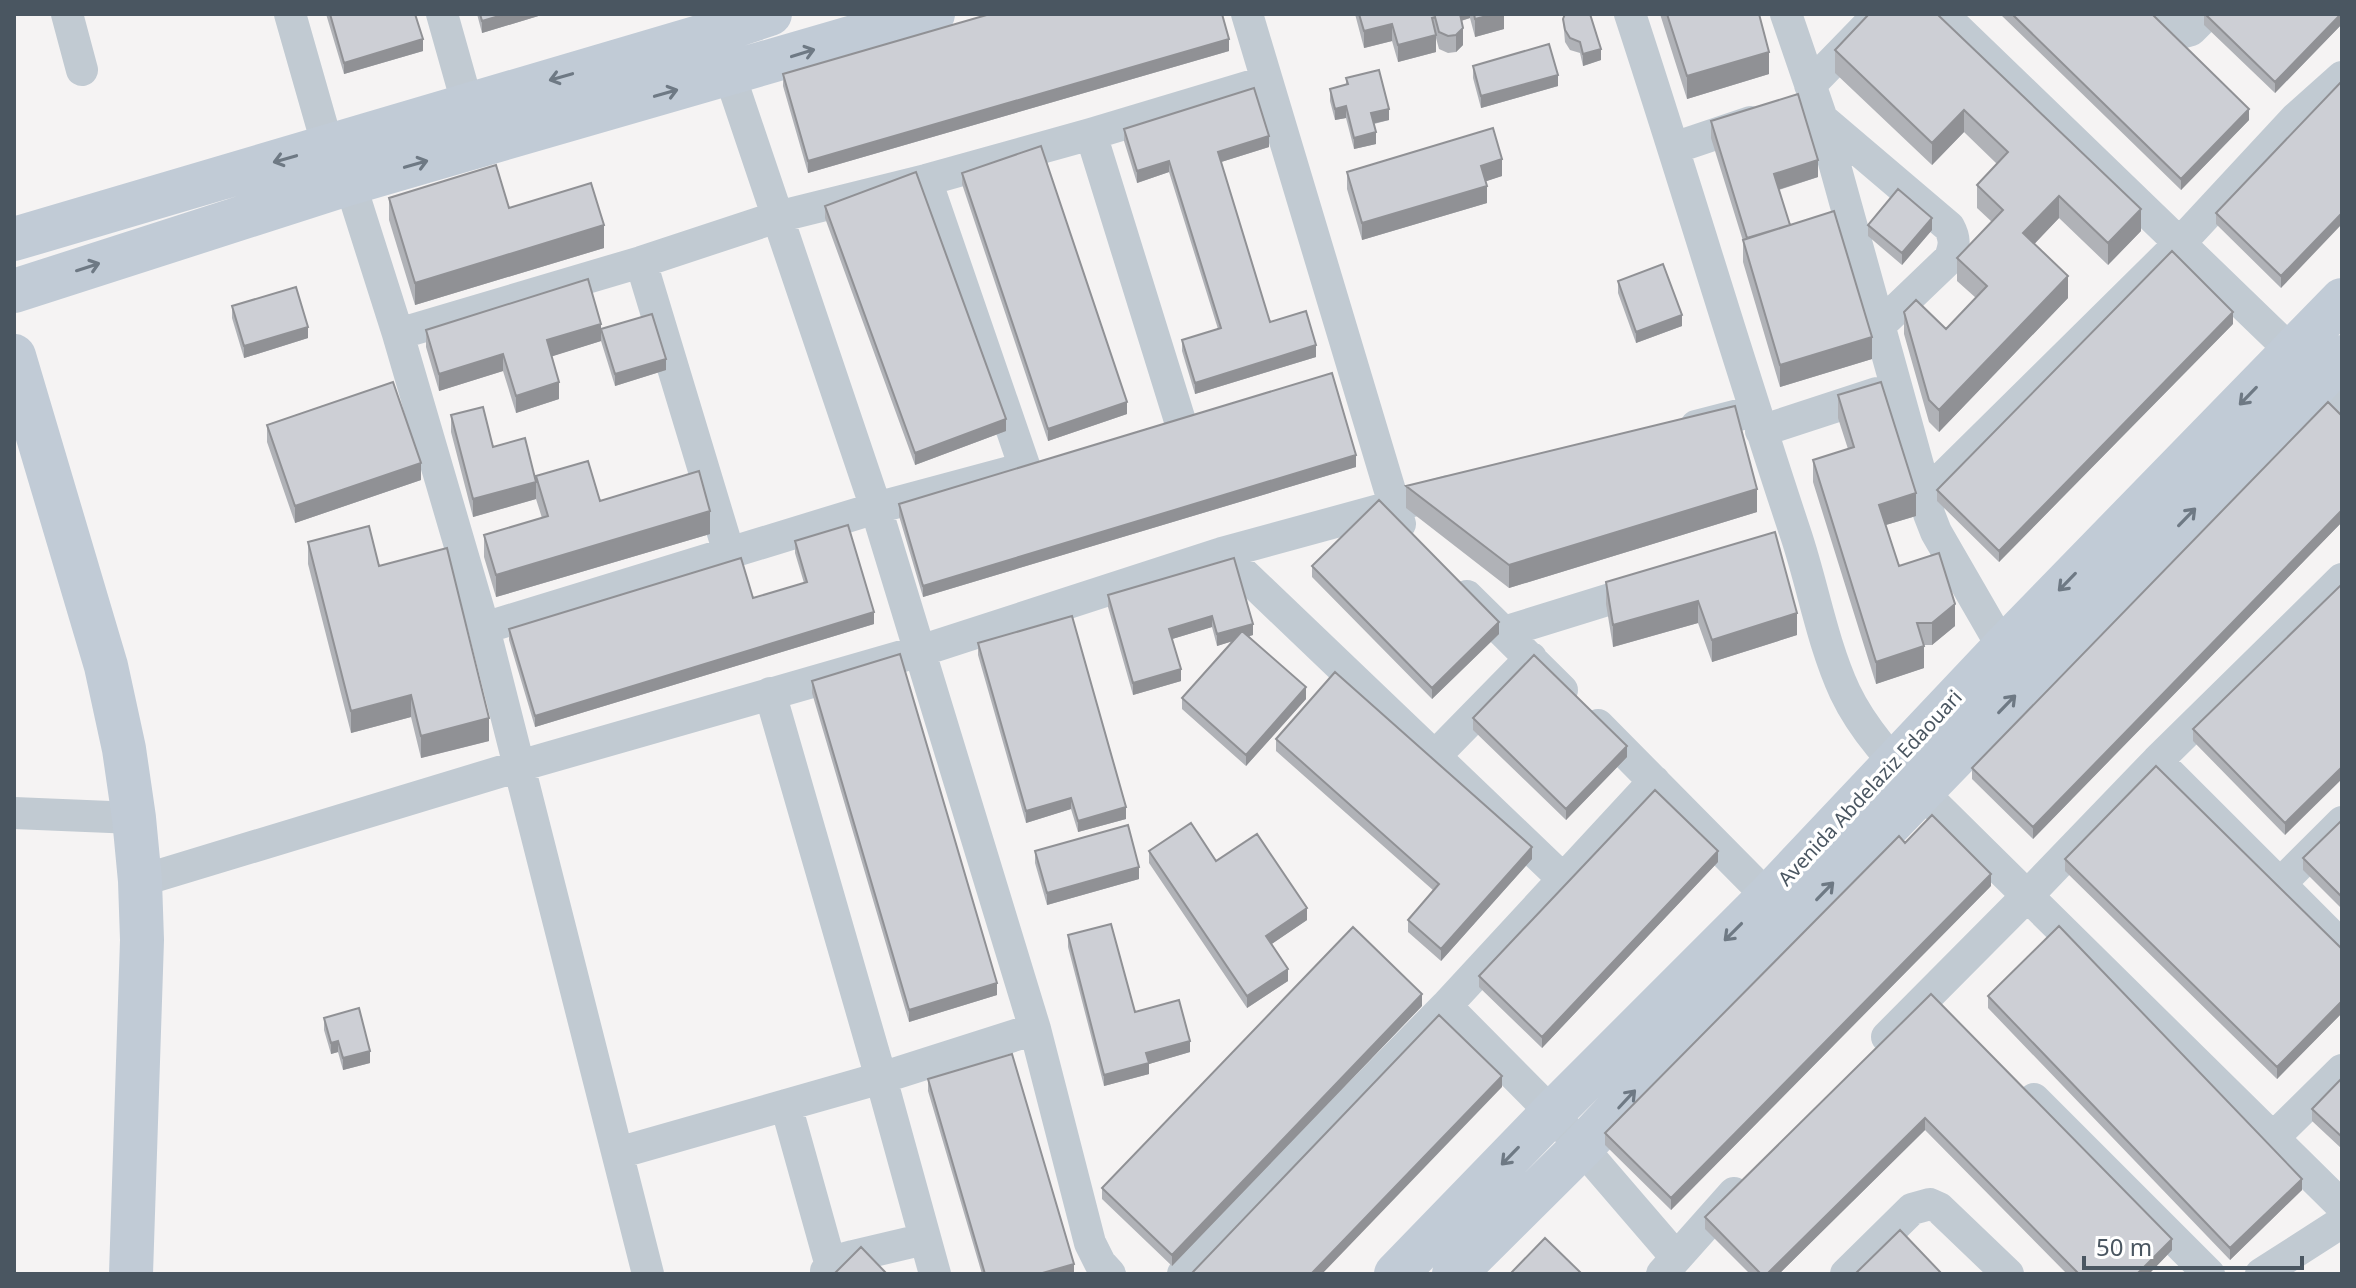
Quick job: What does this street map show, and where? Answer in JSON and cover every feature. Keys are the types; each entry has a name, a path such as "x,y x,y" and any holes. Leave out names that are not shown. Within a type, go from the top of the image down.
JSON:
{"street":[{"path":"67,14 82,70"},
{"path":"290,14 328,147"},
{"path":"442,14 478,146"},
{"path":"14,239 469,104 713,23 770,14"},
{"path":"14,291 350,183 933,14"},
{"path":"1247,14 1267,81 1341,375 1401,527 1418,547"},
{"path":"1630,14 1758,421 1783,545 1844,691 1860,719 1908,778 2342,1206"},
{"path":"1786,14 1801,106 1878,327 1929,514 1936,532 2003,648"},
{"path":"1674,148 1801,106 1879,14"},
{"path":"1942,14 2180,243 2324,372"},
{"path":"2164,14 2184,32 2191,30 2207,14"},
{"path":"713,23 876,508 1035,1029 1090,1243 1100,1263 1110,1274"},
{"path":"1926,494 2180,243 2296,118 2342,77"},
{"path":"398,334 641,262 777,217 926,180 1267,81"},
{"path":"1801,106 1949,227 1954,237 1950,258 1878,327"},
{"path":"1091,134 1181,424"},
{"path":"484,628 876,508 1039,464 926,180"},
{"path":"350,183 398,334 484,628 648,1274"},
{"path":"641,262 729,553"},
{"name":"Avenida Abdelaziz Edaouari","path":"1396,1274 1552,1113 1780,910 1908,778 2324,372 2342,300"},
{"path":"14,356 106,666 124,749 134,818 142,940 131,1274"},
{"name":"Avenida Abdelaziz Edaouari","path":"1908,778 2003,648 2324,372"},
{"path":"1664,434 1758,421 1895,387"},
{"path":"140,881 519,766 920,651 1222,553 1483,482"},
{"path":"1222,553 1562,878"},
{"path":"1504,632 1680,577"},
{"path":"1450,579 1780,910"},
{"path":"1863,1062 1941,1006 2027,896 2157,761 2342,579"},
{"path":"1436,755 1531,658"},
{"path":"770,693 935,1274"},
{"path":"2157,761 2342,946"},
{"path":"1183,1274 1446,1006 1654,781"},
{"path":"14,813 134,818"},
{"path":"2280,884 2342,822"},
{"name":"Avenida Abdelaziz Edaouari","path":"1454,1274 1581,1148 1780,910"},
{"path":"1446,1006 1552,1113 1669,1265 1753,1174"},
{"path":"618,1153 881,1078 1035,1029"},
{"path":"2274,1137 2342,1070"},
{"path":"2008,1073 2209,1274"},
{"path":"786,1105 827,1270 853,1256 925,1239"},
{"path":"1846,1274 1912,1209 1930,1204 1939,1208 2008,1274"},
{"path":"2261,1274 2342,1222"}],"building":[{"path":"330,14 415,14 423,39 344,63"},
{"path":"480,14 506,14 482,21"},
{"path":"990,14 1222,14 1229,39 808,161 783,74"},
{"path":"1359,14 1460,14 1463,28 1456,35 1448,36 1439,32 1435,17 1432,18 1436,35 1398,45 1392,24 1364,31"},
{"path":"1474,14 1495,14 1475,19"},
{"path":"1565,14 1590,14 1601,49 1583,54 1580,42 1570,38 1565,30"},
{"path":"1667,14 1759,14 1769,52 1687,76"},
{"path":"1869,14 1937,14 2141,209 2108,243 2059,196 2023,233 2068,276 1939,410 1929,400 1904,312 1916,300 1946,329 1987,286 1957,258 2003,210 1977,185 2008,152 1964,110 1932,143 1835,50"},
{"path":"2012,14 2152,14 2249,109 2181,179"},
{"path":"2205,14 2341,14 2275,82"},
{"path":"1549,44 1558,75 1481,96 1473,66"},
{"path":"1379,70 1389,109 1371,113 1376,132 1354,138 1346,106 1335,109 1330,89 1348,84 1346,78"},
{"path":"2342,81 2342,213 2281,276 2216,213"},
{"path":"1254,88 1269,136 1218,152 1270,322 1306,311 1316,345 1195,383 1182,340 1221,328 1169,161 1137,171 1124,129"},
{"path":"1798,94 1818,160 1774,174 1790,225 1747,238 1711,121"},
{"path":"1493,128 1502,159 1481,166 1487,186 1362,223 1347,172"},
{"path":"1041,146 1127,402 1048,429 962,173"},
{"path":"496,165 509,208 591,183 604,225 415,283 389,198"},
{"path":"916,172 1006,419 915,453 825,206"},
{"path":"1898,189 1932,218 1902,253 1868,225"},
{"path":"1834,211 1872,337 1780,365 1743,240"},
{"path":"2172,251 2233,312 1999,551 1937,490"},
{"path":"1663,264 1682,315 1636,332 1618,281"},
{"path":"588,279 601,324 547,340 559,382 516,396 503,354 439,374 426,330"},
{"path":"296,287 308,327 244,346 232,306"},
{"path":"652,314 666,359 615,374 601,329"},
{"path":"1332,373 1356,455 923,586 899,504"},
{"path":"393,382 421,463 295,506 267,425"},
{"path":"1881,382 1916,493 1879,505 1899,566 1939,553 1955,604 1932,623 1917,623 1924,646 1876,662 1813,460 1854,447 1838,395"},
{"path":"2328,402 2342,416 2342,510 2033,827 1972,768"},
{"path":"1735,406 1757,489 1509,565 1406,486"},
{"path":"483,407 493,447 525,438 536,482 473,499 451,415"},
{"path":"588,461 600,501 699,471 710,511 496,575 484,535 548,516 536,476"},
{"path":"1379,500 1499,622 1432,688 1312,566"},
{"path":"848,525 874,612 535,716 509,629 741,558 753,598 807,582 795,541"},
{"path":"369,526 379,566 447,548 489,718 421,736 411,695 351,711 308,542"},
{"path":"1775,532 1797,613 1712,640 1698,601 1613,625 1606,582"},
{"path":"1234,558 1253,624 1217,634 1212,616 1169,629 1181,669 1133,683 1108,595"},
{"path":"2342,584 2342,767 2285,823 2193,729"},
{"path":"1072,616 1126,807 1078,821 1071,798 1026,811 978,643"},
{"path":"1242,631 1306,687 1246,755 1182,698"},
{"path":"900,654 997,983 909,1010 812,681"},
{"path":"1534,655 1627,746 1566,809 1473,718"},
{"path":"1335,672 1532,847 1441,949 1408,920 1439,884 1276,739"},
{"path":"2156,766 2342,949 2342,1001 2277,1067 2065,859"},
{"path":"1655,790 1718,851 1542,1037 1479,976"},
{"path":"1932,815 1991,874 1671,1198 1605,1133 1899,836 1905,843"},
{"path":"2342,820 2342,897 2303,858"},
{"path":"1191,823 1216,861 1257,834 1307,908 1266,936 1288,969 1247,996 1149,851"},
{"path":"1128,825 1139,867 1047,893 1035,851"},
{"path":"1111,924 1135,1012 1179,1000 1190,1041 1146,1053 1149,1063 1104,1075 1068,935"},
{"path":"2059,926 2302,1179 2230,1248 1988,996"},
{"path":"1353,927 1422,994 1172,1255 1102,1188"},
{"path":"1931,994 2172,1239 2137,1274 2079,1274 1925,1118 1767,1274 1761,1274 1705,1217"},
{"path":"359,1008 370,1051 343,1058 338,1041 331,1043 324,1018"},
{"path":"1439,1015 1502,1076 1311,1274 1191,1274"},
{"path":"1012,1054 1074,1264 1039,1274 985,1274 928,1079"},
{"path":"2342,1078 2342,1137 2312,1109"},
{"path":"1900,1230 1942,1274 1855,1274"},
{"path":"1545,1238 1582,1274 1510,1274"},
{"path":"861,1247 887,1274 834,1274"}]}
